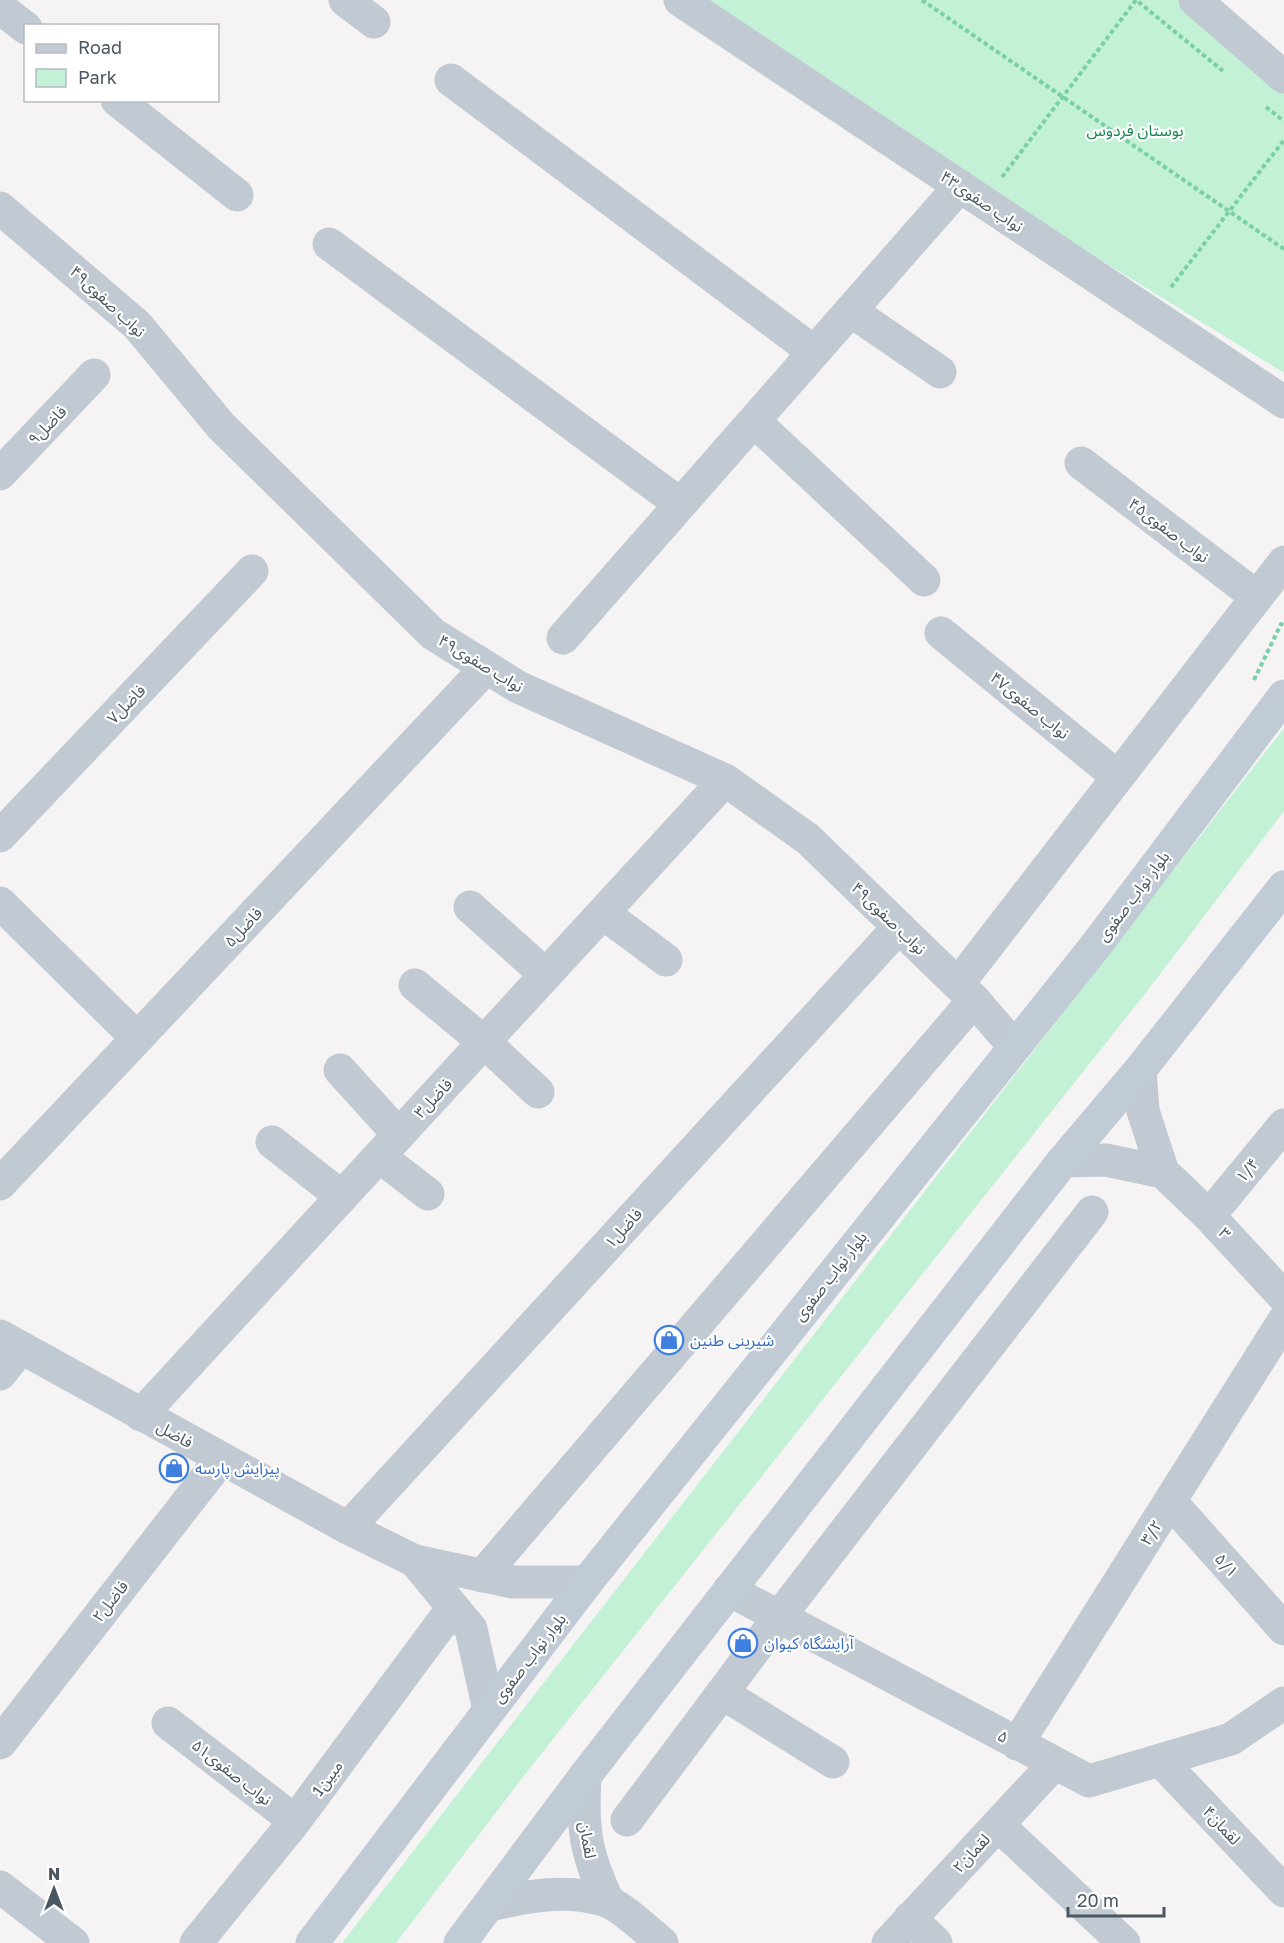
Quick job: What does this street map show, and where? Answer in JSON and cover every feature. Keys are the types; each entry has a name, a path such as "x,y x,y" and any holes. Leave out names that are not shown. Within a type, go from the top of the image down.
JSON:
{"main road":[{"name":"بلوار نواب صفوی","path":"312,1943 587,1582 1013,1045 1097,944 1284,696"},
{"path":"460,1943 585,1776 1063,1161 1140,1070 1284,887"}],"street":[{"path":"345,0 374,22"},
{"name":"۴۳نواب صفوی","path":"680,0 1284,402"},
{"path":"1195,0 1284,77"},
{"path":"0,8 24,26"},
{"path":"451,80 814,352"},
{"path":"120,102 237,195"},
{"path":"563,638 851,311 971,194"},
{"name":"۴۹نواب صفوی","path":"0,208 137,325 221,426 433,634 485,669 518,687 725,780 808,839 966,992 1013,1045"},
{"path":"329,244 680,504"},
{"path":"851,311 940,372"},
{"name":"۹فاضل","path":"0,474 94,375"},
{"path":"754,421 924,580"},
{"name":"۴۵نواب صفوی","path":"1081,464 1257,597"},
{"path":"483,1576 966,992 1118,777 1284,562"},
{"name":"۷فاضل","path":"0,836 252,571"},
{"name":"۴۷نواب صفوی","path":"941,633 1118,777"},
{"name":"۵فاضل","path":"0,1184 485,669"},
{"name":"۳فاضل","path":"141,1415 725,780"},
{"path":"0,903 137,1038"},
{"path":"470,907 546,975"},
{"path":"603,912 666,960"},
{"name":"۱فاضل","path":"348,1528 899,927"},
{"path":"415,985 484,1042 538,1092"},
{"path":"340,1070 389,1146 428,1194"},
{"name":"۳","path":"1140,1070 1143,1111 1163,1172 1209,1216 1284,1297"},
{"name":"۱/۴","path":"1209,1216 1284,1125"},
{"path":"272,1142 342,1197"},
{"path":"1063,1161 1106,1160 1163,1172"},
{"path":"627,1820 779,1617 1092,1212"},
{"name":"۳/۲","path":"1017,1744 1284,1320"},
{"path":"0,1374 10,1342"},
{"name":"فاضل","path":"10,1342 348,1528 415,1562 513,1582 587,1582"},
{"name":"۲فاضل","path":"0,1743 221,1459"},
{"name":"۵/۱","path":"1170,1501 1282,1623"},
{"name":"فاضل","path":"415,1562 471,1629 489,1710"},
{"name":"۵","path":"729,1590 1089,1781 1231,1739 1284,1703"},
{"name":"1مبین","path":"196,1943 295,1821 452,1609"},
{"path":"722,1693 833,1762"},
{"name":"۵۱نواب صفوی","path":"168,1723 295,1821"},
{"name":"لقمان۴","path":"1160,1760 1284,1891"},
{"name":"۲لقمان","path":"888,1943 1055,1763"},
{"name":"لقمان","path":"585,1776 585,1843 594,1873 608,1901 662,1943"},
{"path":"998,1825 1124,1943"},
{"path":"0,1887 73,1943"},
{"name":"لقمان","path":"490,1905 523,1897 550,1894 578,1895 608,1901"},
{"path":"910,1918 936,1943"}],"path":[{"path":"922,0 1284,249"},
{"path":"971,194 1062,96 1136,0 1228,76"},
{"path":"1265,106 1284,121"},
{"path":"1151,313 1284,140"},
{"path":"1252,679 1283,625"}],"green space":[{"name":"بوستان فردوس","path":"693,0 1180,0 1284,89 1284,373 689,6"},
{"path":"1284,728 1284,811 1148,990 530,1768 396,1943 342,1943"}],"place":[{"name":"شیرینی طنین","path":"669,1340"},
{"name":"پیرایش پارسه","path":"174,1468"},
{"name":"آرایشگاه کیوان","path":"743,1643"}]}
